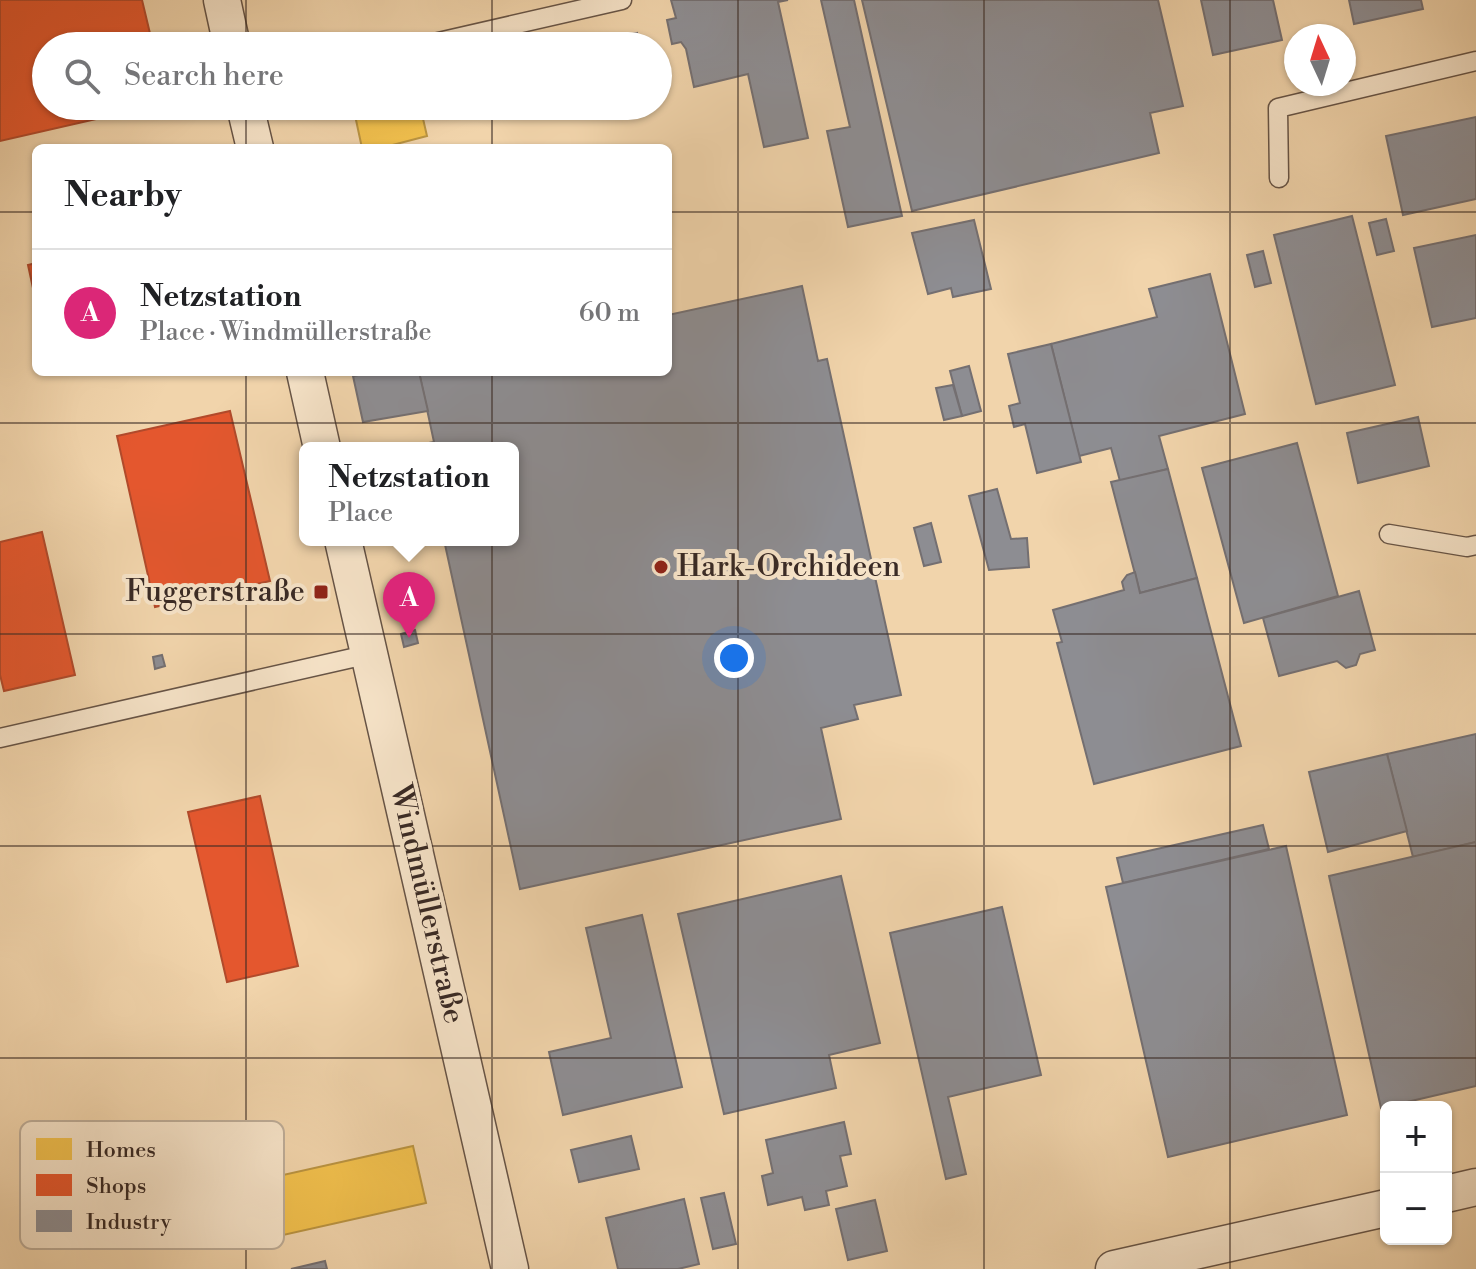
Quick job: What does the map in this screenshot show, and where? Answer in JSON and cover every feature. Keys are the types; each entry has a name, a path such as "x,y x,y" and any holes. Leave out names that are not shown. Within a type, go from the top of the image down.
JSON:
{"street":[{"path":"222,0 229,32"},
{"path":"248,120 254,144"},
{"path":"306,376 321,442"},
{"name":"Windmüllerstraße","path":"344,546 510,1269"},
{"path":"1452,1193 1476,1187"},
{"path":"1114,1269 1380,1209"}],"lane":[{"path":"482,32 622,0"},
{"path":"1279,178 1278,108 1476,61"},
{"path":"1389,534 1467,547 1476,545"},
{"path":"0,738 370,654"}],"building: Homes":[{"path":"356,120 423,120 427,136 396,144 361,144"},
{"path":"413,1146 426,1203 284,1235 284,1175"}],"building: Shops":[{"path":"0,0 142,0 150,32 32,32 32,120 92,120 0,141"},
{"path":"230,411 270,581 155,607 117,436"},
{"path":"42,532 75,675 4,691 0,675 0,542"},
{"path":"260,796 298,966 227,982 188,812"}],"building: Industry":[{"path":"671,0 788,0 778,2 808,138 764,147 748,74 694,87 686,49 681,42 672,44 672,32 667,20 676,18"},
{"path":"821,0 854,0 902,216 848,227 827,131 850,127"},
{"path":"862,0 1158,0 1183,106 1150,113 1159,153 912,211"},
{"path":"1201,0 1273,0 1282,40 1213,55"},
{"path":"1349,0 1421,0 1423,9 1354,24"},
{"path":"1476,117 1476,199 1403,215 1386,136"},
{"path":"1352,216 1395,385 1316,404 1274,235"},
{"path":"1386,219 1394,251 1377,255 1369,223"},
{"path":"974,220 991,289 953,297 951,288 928,294 912,233"},
{"path":"1476,235 1476,318 1432,327 1414,248"},
{"path":"1263,251 1271,283 1255,287 1247,255"},
{"path":"1210,274 1245,414 1159,436 1168,469 1120,481 1111,448 1079,456 1051,344 1157,317 1149,289"},
{"name":"Hark-Orchideen","path":"802,286 818,361 827,359 901,695 854,705 858,719 821,728 841,819 520,889 445,546 519,546 519,442 434,442 420,376 672,376 672,314"},
{"path":"1051,344 1081,462 1037,473 1025,424 1014,427 1009,406 1020,403 1008,354"},
{"path":"969,366 981,411 962,416 950,371"},
{"path":"353,376 420,376 428,411 363,422"},
{"path":"953,385 962,416 944,420 936,388"},
{"path":"1418,417 1429,466 1358,483 1347,433"},
{"path":"1297,443 1338,596 1244,623 1202,468"},
{"path":"1168,469 1197,578 1140,593 1111,482"},
{"path":"997,489 1011,539 1027,538 1029,567 989,570 969,496"},
{"path":"931,523 941,562 924,566 914,528"},
{"path":"1135,572 1140,593 1197,578 1241,746 1094,784 1057,643 1062,642 1053,610 1124,590 1122,582 1127,575"},
{"path":"1359,591 1375,650 1360,654 1356,665 1346,668 1337,661 1279,676 1263,618"},
{"path":"415,630 418,643 404,647 401,634"},
{"path":"162,655 165,666 155,669 153,657"},
{"path":"1476,734 1476,842 1413,857 1387,754"},
{"path":"1387,754 1407,831 1328,852 1309,772"},
{"path":"1263,825 1269,849 1123,883 1117,858"},
{"path":"1476,842 1476,1086 1411,1101 1380,1101 1380,1104 1329,876"},
{"path":"1286,846 1347,1115 1168,1157 1106,887"},
{"path":"841,876 880,1043 829,1055 836,1088 724,1114 678,914"},
{"path":"1002,907 1041,1075 948,1097 966,1174 946,1179 890,933"},
{"path":"642,915 682,1087 563,1115 549,1052 611,1038 586,928"},
{"path":"844,1122 851,1154 840,1156 847,1186 826,1191 829,1205 805,1210 802,1197 768,1205 762,1176 773,1173 766,1140"},
{"path":"631,1136 639,1169 579,1182 571,1150"},
{"path":"724,1193 736,1244 713,1249 701,1198"},
{"path":"684,1199 699,1264 678,1269 618,1269 606,1218"},
{"path":"875,1200 887,1251 848,1260 836,1209"},
{"path":"325,1261 327,1269 291,1269"}],"place":[{"name":"Hark-Orchideen","path":"661,567"},
{"name":"Fuggerstraße","path":"321,592"},
{"name":"Netzstation","path":"409,638"}]}
